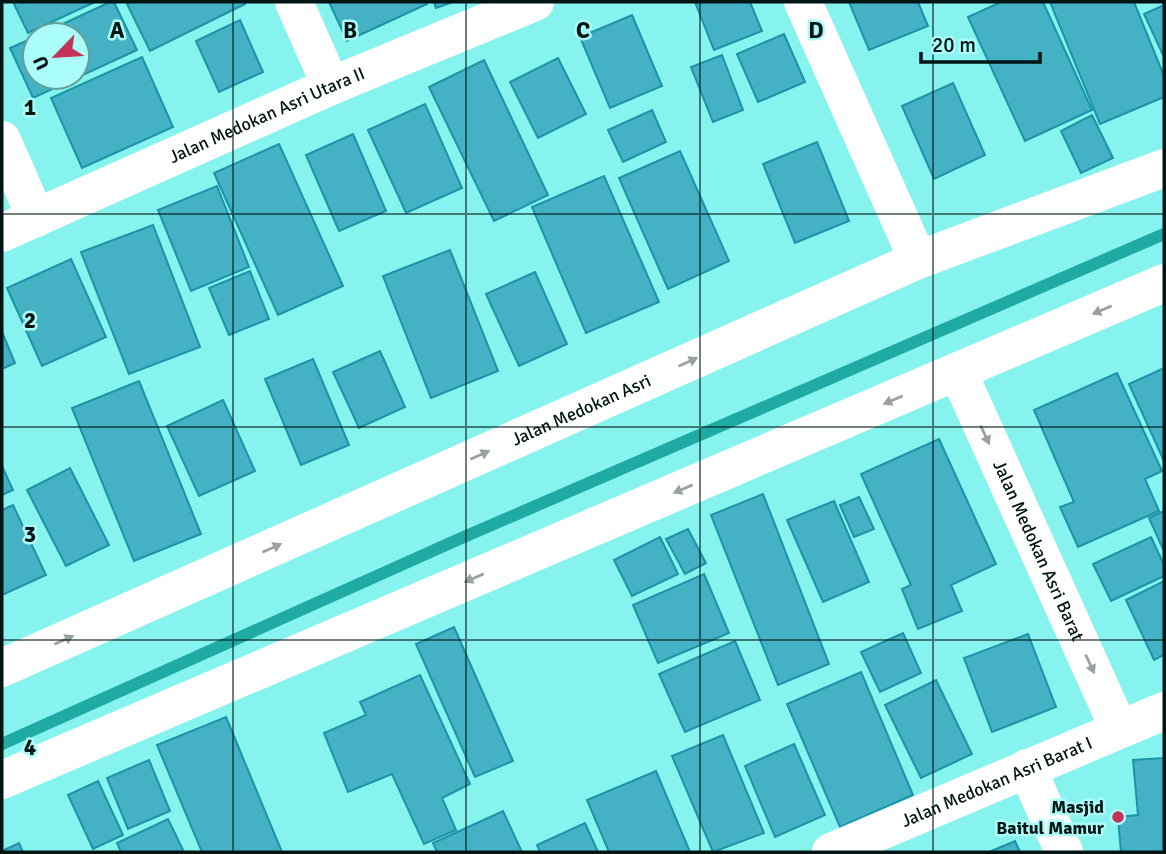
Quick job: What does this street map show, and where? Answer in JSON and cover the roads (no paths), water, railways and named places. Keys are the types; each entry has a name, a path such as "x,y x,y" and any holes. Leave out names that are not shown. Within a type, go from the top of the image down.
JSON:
{"street":[{"path":"294,2 331,86"},
{"name":"Jalan Medokan Asri Utara II","path":"19,226 331,86 535,2"},
{"path":"803,2 918,260"},
{"path":"2,140 19,226"},
{"name":"Jalan Medokan Asri","path":"2,668 918,260 1164,169"},
{"path":"2,780 1164,283"},
{"name":"Jalan Medokan Asri Barat","path":"958,372 1119,729"},
{"name":"Jalan Medokan Asri Barat I","path":"831,852 1164,711"},
{"path":"1027,768 1064,852"}],"waterway":[{"path":"2,744 457,540 1164,234"}],"place":[{"name":"Masjid Baitul Mamur","path":"1118,817"}]}
